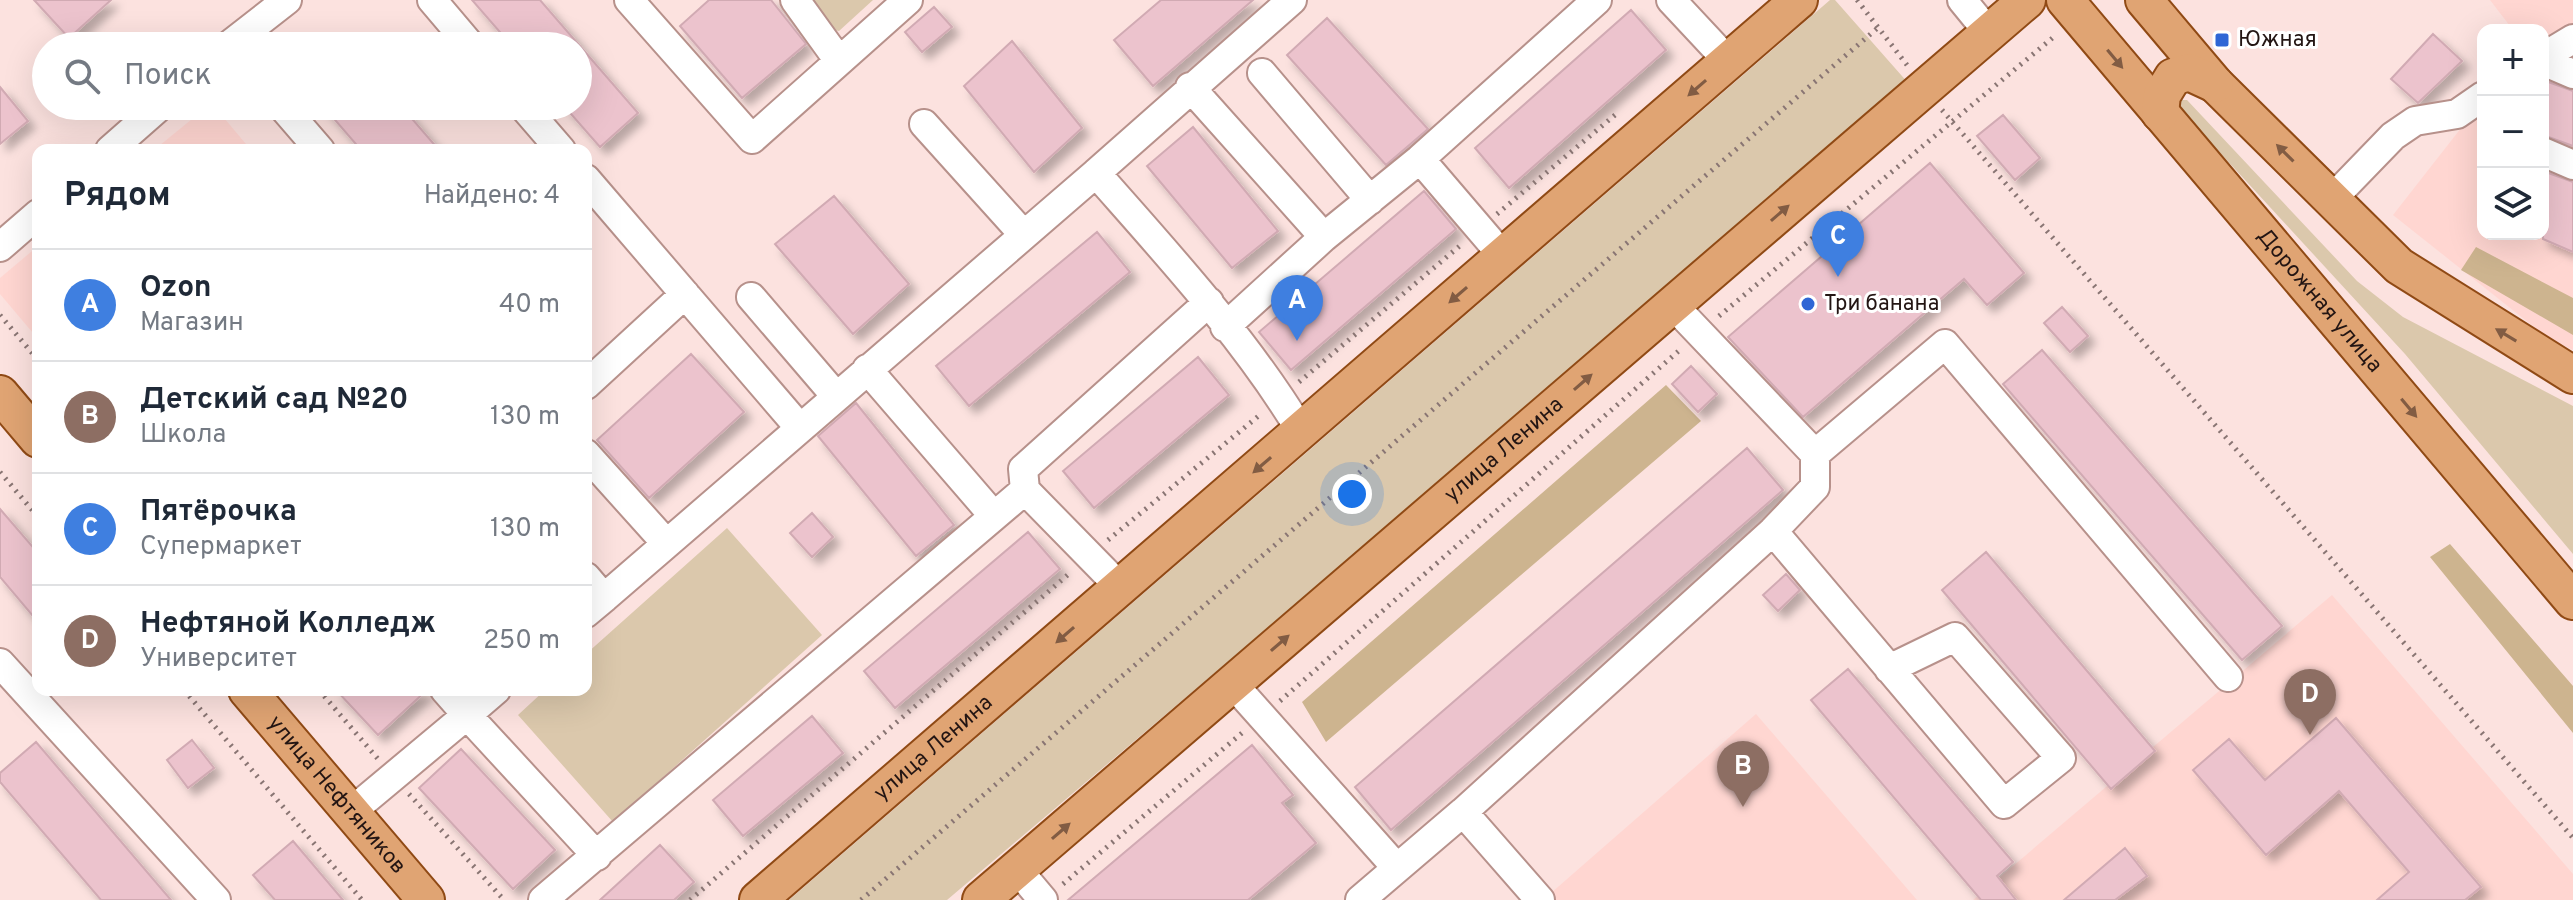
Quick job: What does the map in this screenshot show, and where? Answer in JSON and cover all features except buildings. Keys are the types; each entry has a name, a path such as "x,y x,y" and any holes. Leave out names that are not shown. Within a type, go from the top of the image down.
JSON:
{"main road":[{"name":"улица Ленина","path":"758,900 1301,431 1492,242 1728,61 1799,0"},
{"name":"улица Ленина","path":"981,900 2027,0"},
{"path":"2144,0 2215,84 2399,266 2428,287 2573,375"},
{"name":"Дорожная улица","path":"2072,8 2573,601"},
{"path":"2160,113 2162,95 2173,77 2189,72 2215,84"},
{"path":"3,404 32,433"},
{"name":"улица Нефтяников","path":"252,696 426,900"}],"lane":[{"path":"247,32 287,0"},
{"path":"432,0 459,32"},
{"path":"629,0 752,139 908,0"},
{"path":"795,0 839,61"},
{"path":"592,596 666,543 1292,0"},
{"path":"1225,327 1324,237 1420,159 1597,0"},
{"path":"1671,0 1728,61"},
{"path":"1962,0 1989,33"},
{"path":"2549,55 2573,39"},
{"path":"2549,62 2573,74"},
{"path":"1262,73 1370,200"},
{"path":"1190,87 1324,237"},
{"path":"2332,199 2393,136 2415,121 2457,114 2477,100"},
{"path":"2457,114 2477,123"},
{"path":"117,144 144,120"},
{"path":"294,120 315,144"},
{"path":"535,120 556,144"},
{"path":"924,124 1024,235"},
{"path":"2549,155 2573,165"},
{"path":"1420,159 1492,242"},
{"path":"1096,173 1209,302 1281,398 1301,431"},
{"path":"592,186 799,427"},
{"path":"0,247 32,219"},
{"path":"592,379 685,294"},
{"path":"751,297 835,395"},
{"path":"1120,587 1025,490 1023,469 1209,302"},
{"path":"1360,900 1463,812 1773,531 1815,487 1815,454 1673,305"},
{"path":"1815,454 1945,344 2228,677"},
{"path":"867,369 993,515"},
{"path":"592,461 666,543"},
{"path":"543,900 1025,490"},
{"path":"1773,531 1889,669 2004,804 2061,758 1955,637 1889,669"},
{"path":"0,663 216,900"},
{"path":"1233,684 1396,867"},
{"path":"450,696 597,856"},
{"path":"352,811 489,696"},
{"path":"1463,812 1540,900"},
{"path":"1017,869 1050,895"}],"path":[{"path":"1857,0 1880,26 1924,89 2573,838"},
{"path":"1050,895 1262,717 1699,333 1951,120 2072,8"},
{"path":"861,900 1880,26"},
{"path":"690,900 1090,556 1281,398 1492,242 1623,108"},
{"path":"0,315 32,353"},
{"path":"0,472 32,510"},
{"path":"189,696 362,900"}],"shaded area":[{"path":"803,0 873,0 839,31 825,28"},
{"path":"1830,0 1835,0 1909,84 947,900 789,900"},
{"path":"2490,0 2573,0 2573,350 2548,338 2393,215 2477,108 2477,240 2549,240 2549,24 2508,24"},
{"path":"2179,100 2187,100 2357,281 2403,317 2573,406 2573,554 2405,354 2178,107"},
{"path":"191,120 226,120 246,144 161,144"},
{"path":"2476,247 2573,298 2573,335 2461,270"},
{"path":"32,251 32,332 0,294 0,278"},
{"path":"1666,385 1701,421 1326,742 1302,702"},
{"path":"727,528 822,635 613,822 518,715 539,696 592,696 592,649"},
{"path":"2450,544 2573,686 2573,733 2430,557"},
{"path":"2332,595 2573,874 2573,900 1973,900"},
{"path":"1756,714 1917,900 1543,900"}],"place":[{"name":"Южная","path":"2222,40"},
{"name":"Пятёрочка","path":"1838,277"},
{"name":"Три банана","path":"1808,304"},
{"name":"Ozon","path":"1297,341"},
{"name":"Нефтяной Колледж","path":"2310,735"},
{"name":"Детский сад №20","path":"1743,807"}]}
